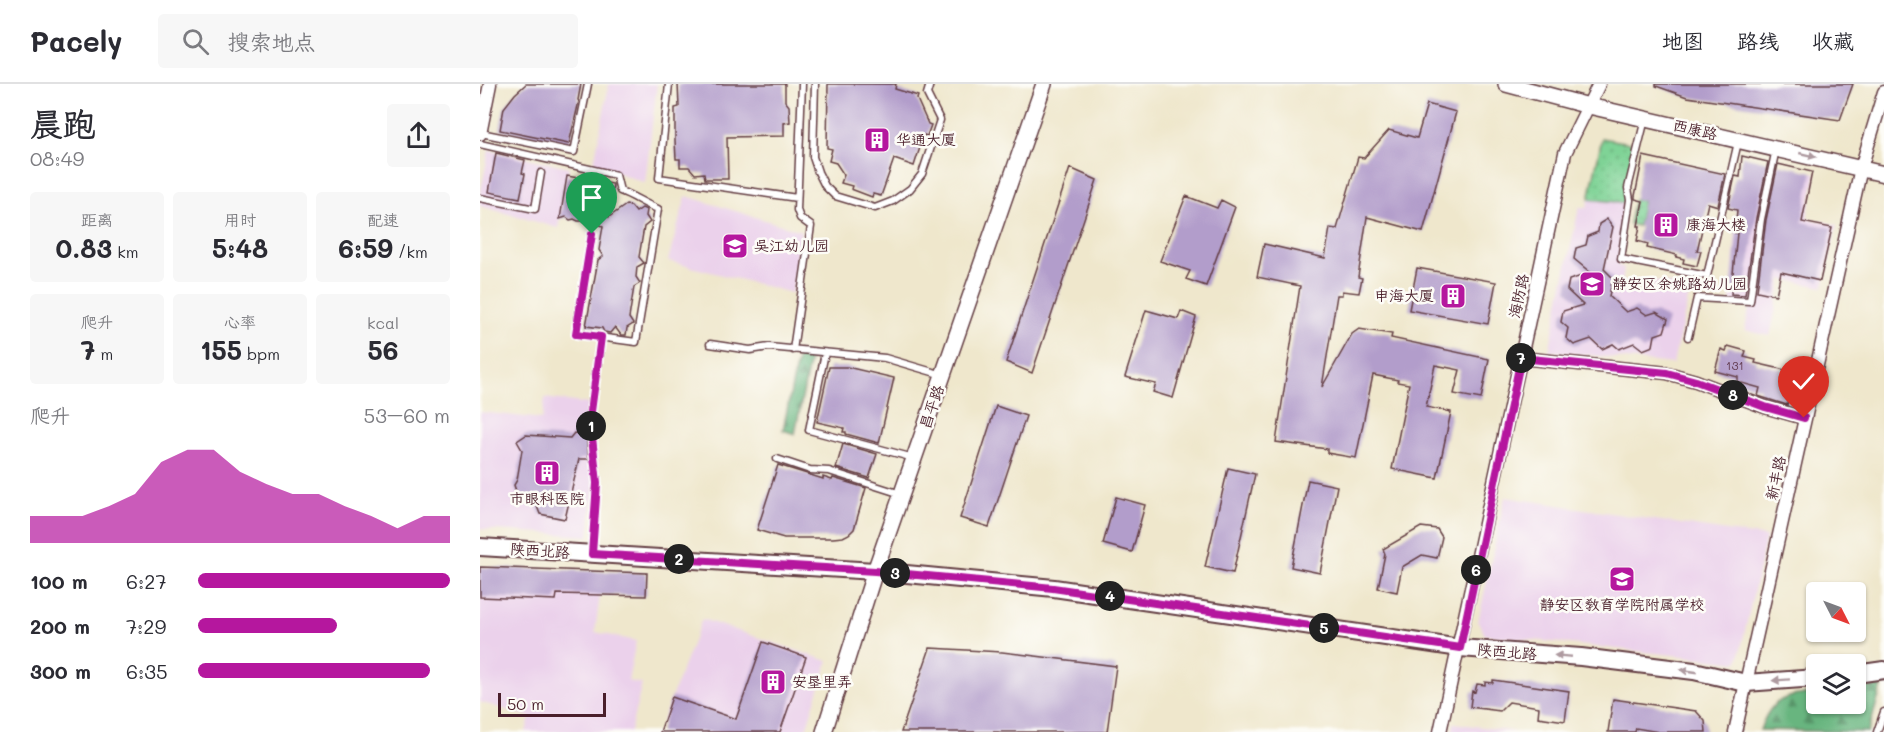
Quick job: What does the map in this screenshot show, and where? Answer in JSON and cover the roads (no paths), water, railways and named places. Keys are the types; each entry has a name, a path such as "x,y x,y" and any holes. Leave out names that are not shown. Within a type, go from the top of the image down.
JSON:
{"main road":[{"name":"陕西北路","path":"480,547 875,571 1053,588 1460,648 1581,657 1684,670 1746,683 1806,679"},
{"path":"1866,673 1884,670"}],"street":[{"path":"480,134 490,84"},
{"name":"昌平路","path":"824,732 875,571 1044,84"},
{"name":"西康路","path":"1506,84 1589,106 1884,174"},
{"name":"海防路","path":"1440,732 1460,648 1565,153 1599,84"},
{"name":"新丰路","path":"1735,732 1860,168 1884,92"},
{"path":"1521,358 1667,373 1804,418"}],"lane":[{"path":"480,134 574,152 588,84"},
{"path":"669,84 659,178 797,198"},
{"path":"793,350 811,226 800,218 797,210 802,84"},
{"path":"815,84 813,157 818,172 825,186 836,196 875,208 893,201 910,189 921,174 940,120 927,94 930,84"},
{"path":"1645,118 1628,188 1630,200 1622,259 1707,276 1739,140"},
{"path":"480,144 616,176 620,191 635,196 642,203 658,209 636,342 576,334 592,234"},
{"path":"1688,337 1697,298 1750,301 1761,219 1776,148"},
{"path":"480,198 535,209 541,173"},
{"path":"592,554 597,483 590,419 601,337"},
{"path":"710,344 750,350 769,347 885,358 943,375"},
{"path":"825,353 809,430 914,459"},
{"path":"777,459 810,470 829,471 902,495"},
{"path":"1877,732 1883,714"}],"place":[{"name":"华通大厦","path":"877,140"},
{"name":"康海大楼","path":"1666,225"},
{"name":"吴江幼儿园","path":"735,246"},
{"name":"静安区余姚路幼儿园","path":"1592,284"},
{"name":"申海大厦","path":"1453,296"},
{"name":"市眼科医院","path":"547,473"},
{"name":"静安区教育学院附属学校","path":"1622,579"},
{"name":"安垦里弄","path":"773,682"}]}
